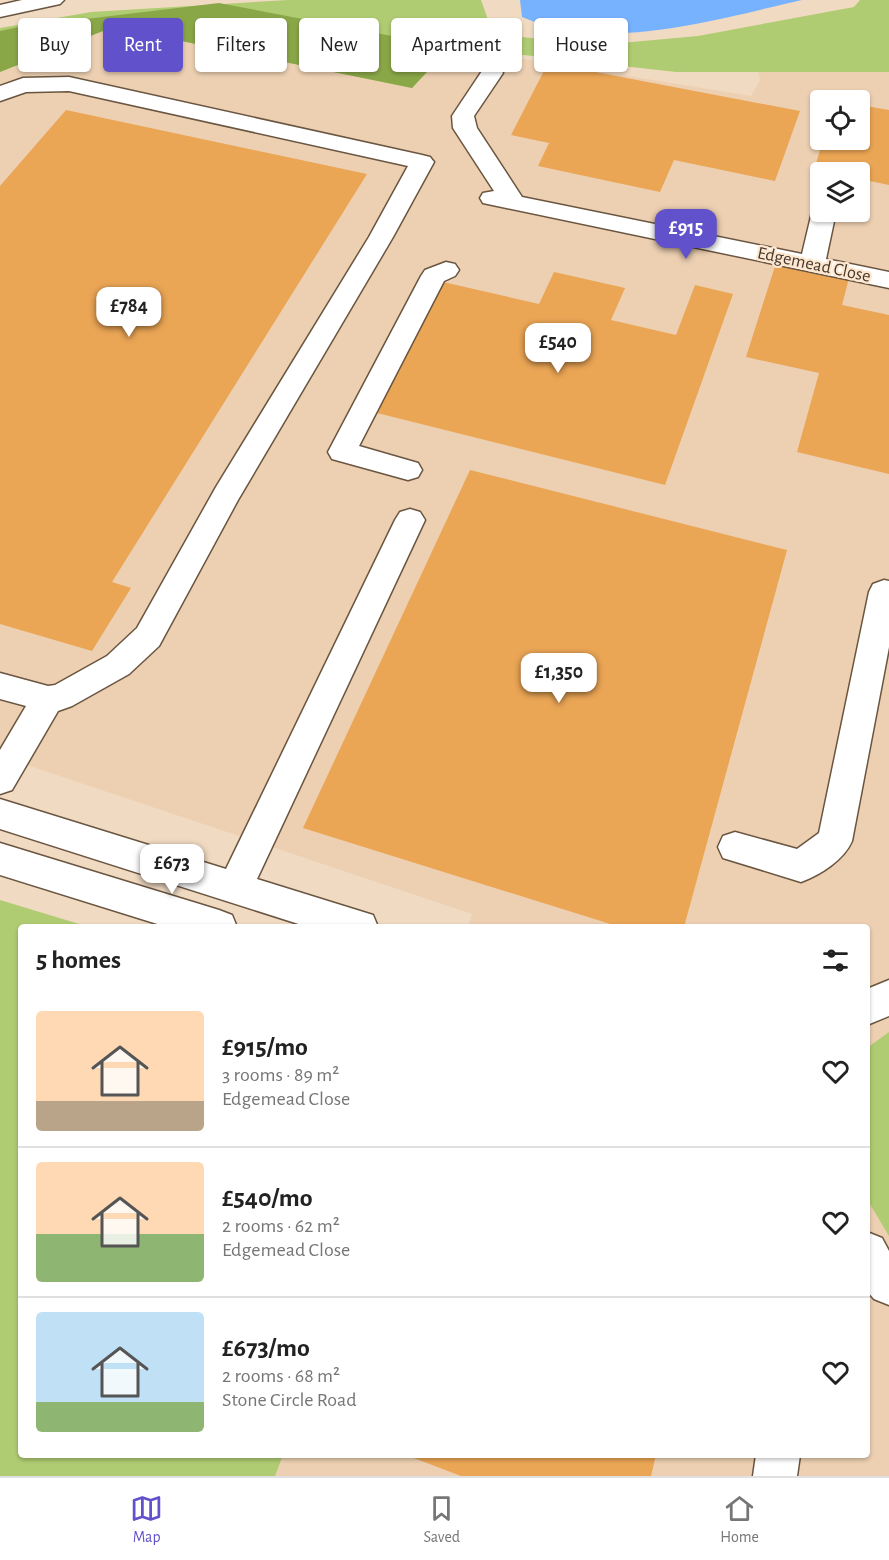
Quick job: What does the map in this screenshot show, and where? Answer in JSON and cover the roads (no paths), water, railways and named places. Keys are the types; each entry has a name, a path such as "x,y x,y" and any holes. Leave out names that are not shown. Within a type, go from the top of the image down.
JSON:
{"main road":[{"path":"0,11 53,0"},
{"name":"Edgemead Close","path":"492,73 463,116 503,200 889,280"},
{"path":"0,94 23,85 69,84 422,162 381,237 226,495 148,637 100,677 61,697 48,699 0,686"},
{"path":"812,264 822,222"},
{"path":"408,470 342,452 435,276 446,270"},
{"path":"235,887 410,520"},
{"path":"735,848 801,866 835,841 884,592 889,593"},
{"path":"0,780 48,699"},
{"path":"0,814 351,924"},
{"path":"0,859 209,924"},
{"path":"775,1476 778,1458"}],"water":[{"path":"520,0 802,0 661,30 628,33 628,18 534,18 534,21 522,17"}]}
